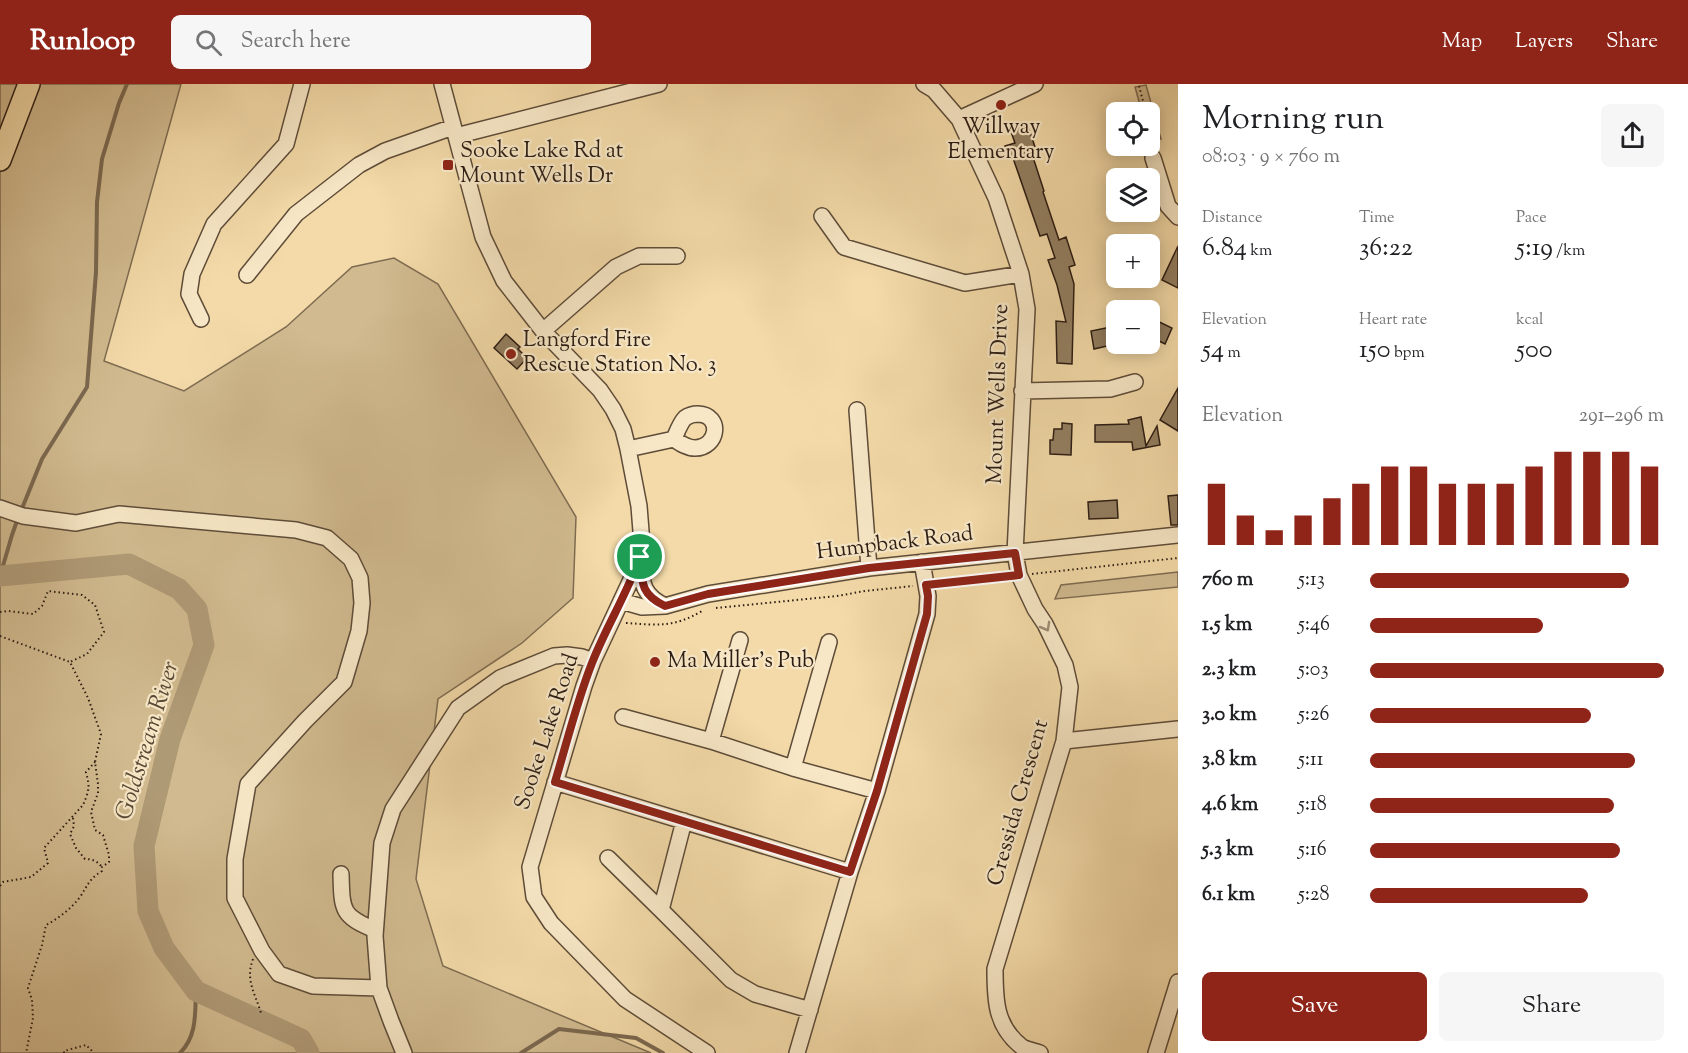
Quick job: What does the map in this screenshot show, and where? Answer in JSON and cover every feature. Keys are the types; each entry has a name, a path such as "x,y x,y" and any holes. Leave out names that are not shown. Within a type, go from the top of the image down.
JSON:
{"highway":[{"path":"0,122 15,84"},
{"path":"0,160 29,84"}],"street":[{"path":"201,319 189,294 192,274 214,224 286,144 302,84"},
{"name":"Sooke Lake Road","path":"442,84 483,237 504,281 543,331 600,390 612,409 623,429 642,526 640,557 584,686 530,867 534,897 551,923 625,999 707,1053"},
{"path":"247,275 296,214 359,165 385,151 455,131 636,87 659,84"},
{"name":"Mount Wells Drive","path":"924,84 934,90 959,120 996,198 1021,274 1027,309 1015,553"},
{"path":"959,120 1035,84"},
{"path":"1153,158 1168,206 1178,217"},
{"path":"822,216 844,247 965,284 1021,274"},
{"path":"543,331 616,267 639,256 676,256"},
{"path":"1022,391 1110,389 1135,382"},
{"path":"857,410 869,568"},
{"path":"628,449 674,439"},
{"path":"0,508 24,516 76,523 119,514 296,530 327,538 351,559 360,578 362,603 359,631 344,682 248,784 235,859 235,898 262,951 279,974 314,986 379,988"},
{"name":"Humpback Road","path":"621,601 642,607 665,606 708,594 869,568 1178,535"},
{"name":"Cressida Crescent","path":"1015,553 1019,575 1065,665 1070,687 1064,741 995,969 995,1000 1004,1027 1023,1048 1040,1053"},
{"path":"640,557 645,591 653,600 665,606"},
{"path":"797,1053 850,872 877,791 927,614 928,596 922,562"},
{"path":"711,741 740,640"},
{"path":"793,768 829,642"},
{"path":"404,1053 379,988 375,930 382,843 393,809 458,708 500,678 554,656 567,655 593,661"},
{"path":"623,717 877,791"},
{"path":"1064,741 1178,729"},
{"path":"555,782 850,872"},
{"path":"661,910 684,822"},
{"path":"608,858 731,981 755,994 810,1010"},
{"path":"341,874 342,901 347,914 355,922 375,930"},
{"path":"1156,1053 1178,982"}],"path":[{"path":"1139,86 1143,102"},
{"path":"710,608 1178,558"},
{"path":"0,612 33,614 42,606 48,591 82,595 94,605 104,632 87,654 70,662"},
{"path":"626,622 659,625 677,623 705,609"},
{"path":"0,636 70,662 88,698 101,734 95,762 99,784 98,794 91,812 96,831 103,835 109,855 109,862 92,878 81,896 66,912 46,926 28,988 33,1018 27,1053"},
{"path":"0,886 3,882 31,878 48,863 45,848 83,805 87,797 86,772 95,762"},
{"path":"72,818 74,826 69,834 75,848 85,859 99,862 102,867"},
{"path":"261,1013 248,972 252,959 262,951"},
{"path":"64,1053 64,1051 86,1046 94,1053"}],"shaded area":[{"path":"0,84 181,84 104,361 184,391 286,327 352,267 394,258 438,284 576,517 573,598 522,643 438,699 416,879 443,966 651,1053 0,1053"},
{"path":"1146,85 1151,102 1139,102 1135,87"},
{"path":"1178,572 1178,587 1055,599 1061,585"}],"building":[{"path":"1027,123 1036,150 1031,151 1059,240 1066,237 1075,265 1069,267 1074,284 1072,364 1057,363 1056,321 1066,322 1048,260 1055,258 1047,234 1040,236 1013,158 1009,159 1005,146 1015,143 1010,129"},
{"path":"1178,246 1178,288 1162,280"},
{"path":"1160,322 1172,328 1165,344 1160,342"},
{"path":"1106,328 1106,346 1094,349 1091,331"},
{"name":"Langford Fire Rescue Station No. 3","path":"506,334 520,347 518,349 527,358 517,369 494,348"},
{"path":"1178,388 1178,431 1160,420"},
{"path":"1141,417 1146,446 1157,426 1160,445 1133,450 1132,442 1095,442 1095,425 1129,424 1128,420"},
{"path":"1062,423 1072,424 1071,455 1050,454 1050,440 1053,440 1054,429 1062,429"},
{"path":"1178,495 1178,525 1171,525 1168,496"},
{"path":"1117,500 1118,518 1089,519 1088,502"}],"waterway":[{"path":"21,511 42,459 87,387 96,272 97,202 102,159 127,84"},
{"path":"0,576 18,518"},
{"name":"Goldstream River","path":"0,576 129,564 179,589 197,609 204,645 170,739 144,846 148,911 164,948 196,991 301,1039 309,1053"},
{"path":"180,1053 192,1032 196,991"},
{"path":"521,1053 559,1029 636,1038 663,1053"}],"place":[{"name":"Willway Elementary","path":"1001,105"},
{"name":"Sooke Lake Rd at Mount Wells Dr","path":"448,165"},
{"name":"Langford Fire Rescue Station No. 3","path":"511,354"},
{"name":"Ma Miller’s Pub","path":"655,662"}],"route":[{"path":"1015,553 1019,575 926,585 927,614 877,791 850,872 555,782 593,661 640,557 645,591 653,600 665,606 708,594 869,568 946,559 1015,553"}]}
